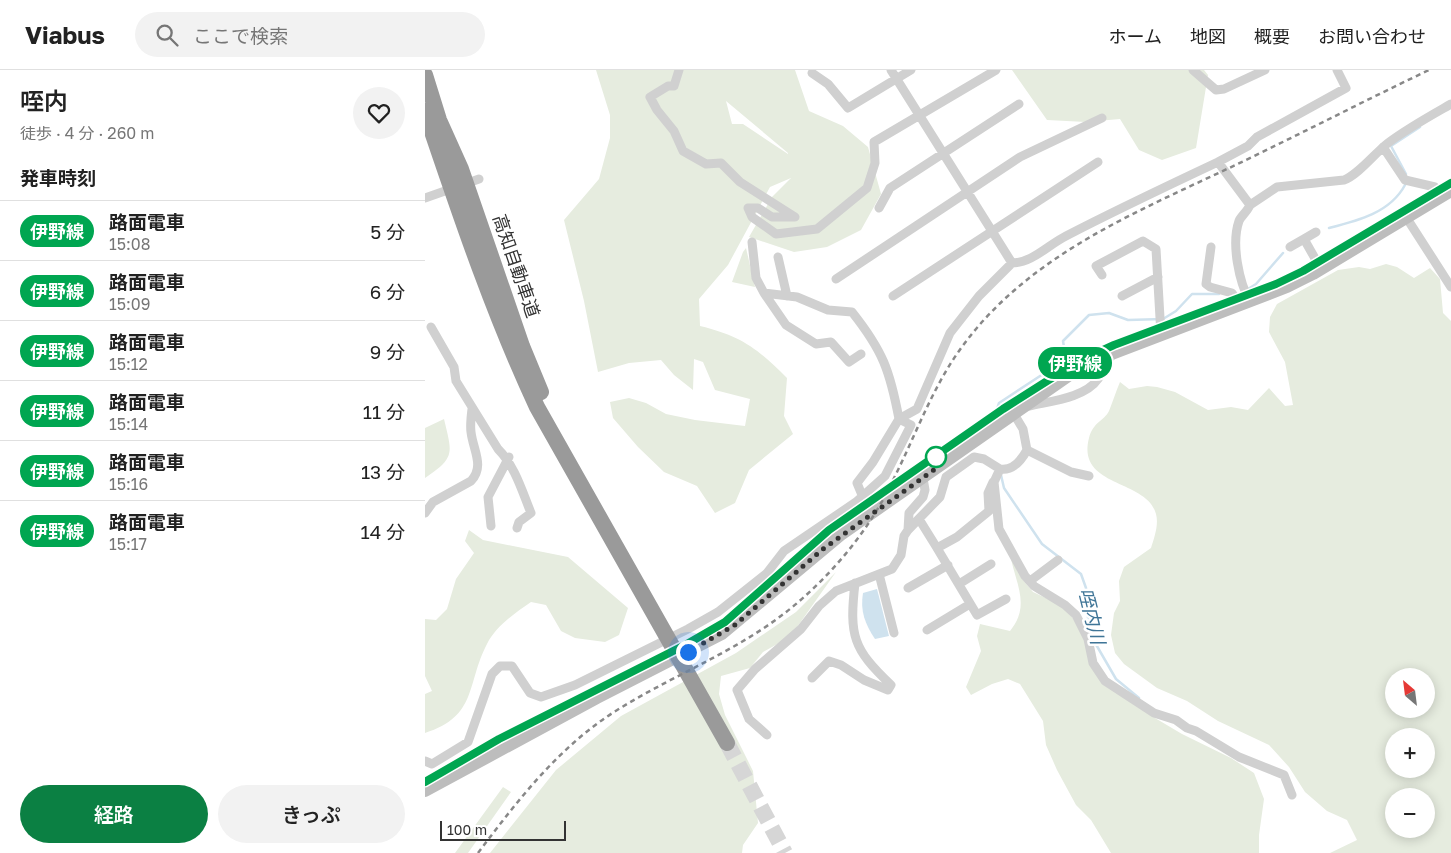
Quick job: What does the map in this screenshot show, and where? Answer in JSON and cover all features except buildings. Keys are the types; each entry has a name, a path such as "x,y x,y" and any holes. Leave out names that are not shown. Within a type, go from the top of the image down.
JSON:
{"highway":[{"name":"高知自動車道","path":"425,75 439,120 461,169 522,346 572,468"},
{"name":"高知自動車道","path":"425,111 470,246 511,352 537,407 727,743"},
{"path":"425,137 470,246"}],"main road":[{"path":"425,791 573,710 722,634 753,610 823,549 1073,372 1112,354 1160,325 1241,296 1287,287 1321,269 1447,193"}],"street":[{"path":"679,70 674,86 668,86 650,97 657,110 674,131 683,151 706,164 721,163 740,182 795,216 773,217 758,208 749,208 752,217 776,234 817,230 867,188 875,164 874,142 996,70"},
{"path":"891,70 1012,263"},
{"path":"812,73 828,84 848,108 911,70"},
{"path":"1193,70 1216,90 1224,90 1265,70"},
{"path":"870,514 857,489 857,483 873,462 899,419 917,409 950,333 979,296 1012,263 1024,263 1058,240 1142,197 1218,162 1248,146 1257,137 1346,88 1337,70"},
{"path":"879,208 890,188 1019,104"},
{"path":"1211,247 1206,284 1210,288 1241,296 1236,248 1239,220 1250,205 1277,187 1322,181 1338,181 1350,177 1383,148 1451,104"},
{"path":"836,279 1020,157 1102,118"},
{"path":"1383,148 1405,180 1435,187 1447,193"},
{"path":"893,296 994,232 1098,162"},
{"path":"1218,162 1250,205"},
{"path":"426,198 479,179"},
{"path":"1406,217 1451,287"},
{"path":"1290,247 1316,232"},
{"path":"1304,239 1321,269"},
{"path":"1102,275 1096,266 1143,241 1156,249 1160,325"},
{"path":"752,242 756,278 786,324 816,344 831,342 849,362 861,354"},
{"path":"778,257 787,296"},
{"path":"1121,296 1158,278"},
{"path":"764,293 797,297 828,310 852,312 880,351 892,384 899,419"},
{"path":"431,327 454,367 456,381 472,409 499,449 509,456 531,513 519,522 517,528"},
{"path":"908,530 941,497 946,477 974,458 984,459 1000,469 1016,465 1027,450 1019,410 1062,399 1090,386 1098,380 1112,354"},
{"path":"425,513 433,502 471,481 476,476 478,459 471,434 472,409"},
{"path":"425,761 432,764 468,742 492,674 501,666 512,666 530,693 541,697 575,685 688,629 717,612 767,573 784,551 856,502 885,476 911,425 899,419"},
{"path":"1027,450 1071,472 1089,476"},
{"path":"491,526 487,497 509,456"},
{"path":"937,548 957,536 989,512 988,493 1000,469"},
{"path":"767,735 749,719 737,690 755,668 801,629 819,606 835,591 893,569 898,562 908,530 909,513 923,497 925,490 923,478"},
{"path":"994,482 999,529 1030,581 1043,593 1072,609 1077,615 1088,639 1093,663 1098,672 1111,686 1128,694 1154,713 1176,720 1239,757 1283,775 1292,796"},
{"path":"919,519 977,615 1006,599"},
{"path":"1030,581 1058,560"},
{"path":"959,584 991,564"},
{"path":"909,588 948,565"},
{"path":"879,574 894,633"},
{"path":"812,678 829,661 841,665 864,680 888,690 891,684 863,656 855,638 851,616 855,584"},
{"path":"927,630 971,604"}],"shaded area":[{"path":"596,70 795,70 809,111 843,126 868,147 881,194 861,230 827,247 794,252 749,237 772,197 791,178 770,187 728,265 699,299 700,326 727,334 748,344 787,378 784,416 793,434 749,470 735,503 715,513 697,486 664,472 638,447 613,418 610,402 629,398 646,403 666,414 695,420 745,426 750,399 715,390 703,362 694,359 693,390 674,375 661,360 629,363 598,372 584,301 564,220 599,179 610,138 610,115","holes":["726,101 788,153 743,124 732,124"]},
{"path":"1012,70 1204,70 1208,75 1196,148 1162,160 1139,150 1120,119 1086,122 1047,120"},
{"path":"746,248 755,287 732,282"},
{"path":"1386,264 1397,267 1414,278 1430,268 1440,279 1443,313 1451,321 1451,853 1330,853 1357,840 1347,820 1327,811 1305,792 1289,767 1269,745 1218,721 1187,701 1157,688 1124,664 1115,653 1111,635 1114,613 1120,601 1119,581 1124,567 1151,548 1157,523 1156,514 1150,503 1140,494 1102,475 1093,466 1088,454 1089,438 1093,428 1109,411 1120,382 1129,389 1147,386 1175,392 1208,410 1231,407 1248,410 1269,388 1285,406 1293,405 1285,362 1269,332 1270,317 1277,304 1338,270 1359,267 1370,269"},
{"path":"444,419 449,440 449,453 442,465 425,478 425,428"},
{"path":"469,530 483,540 568,557 628,608 619,635 605,642 575,638 561,631 546,605 531,602 506,620 491,637 480,659 468,697 454,718 442,726 425,733 425,694 432,691 425,676 425,619 436,620 447,609 456,579 474,553 465,541"},
{"path":"1011,559 1022,579 1033,592 1063,606 1083,631 1090,664 1130,700 1182,734 1231,758 1254,773 1264,799 1259,835 1259,853 1111,853 1091,820 1076,805 1057,770 1046,745 1043,721 1020,684 1008,679 992,684 971,695 966,687 981,651 977,636 980,624 1010,631 1019,613 1021,605 1019,587"},
{"path":"836,572 790,637 763,652 750,668 721,676 719,694 725,715 753,771 758,823 743,845 742,853 490,853 556,770 621,716 736,653 796,612"},
{"path":"503,787 511,792 468,853 455,853"}],"water":[{"path":"877,589 889,636 875,639 864,617 862,600 863,593"}],"waterway":[{"path":"1406,174 1391,146 1420,127"},
{"path":"1329,228 1361,219 1382,209 1399,195 1405,185"},
{"path":"1248,289 1256,284 1283,253"},
{"path":"997,409 999,403 1066,359 1063,341 1089,315 1109,313 1128,320 1163,319 1176,311 1192,294 1219,294"},
{"name":"咥内川","path":"1001,475 1004,488 1042,544 1081,574 1086,588 1088,619 1094,641 1116,679 1139,698"}],"tunnel":[{"path":"727,743 785,853"}],"tram line":[{"path":"425,782 499,739 686,644 725,622 830,530 1003,409 1076,362 1114,345 1276,284 1303,271 1451,183"},
{"name":"伊野線","path":"425,782 499,739 687,644 725,622 759,594 829,530 1003,409 1077,362 1114,345 1276,284 1303,271 1451,183"}],"railway":[{"path":"478,853 540,776 557,758 594,726 638,698 760,631 818,584 856,541 877,510 887,493 932,396 959,351 987,317 1018,287 1053,261 1089,238 1128,217 1429,70"}],"route":[{"path":"688,652 705,644 735,625 842,534 938,467 936,457"}]}
